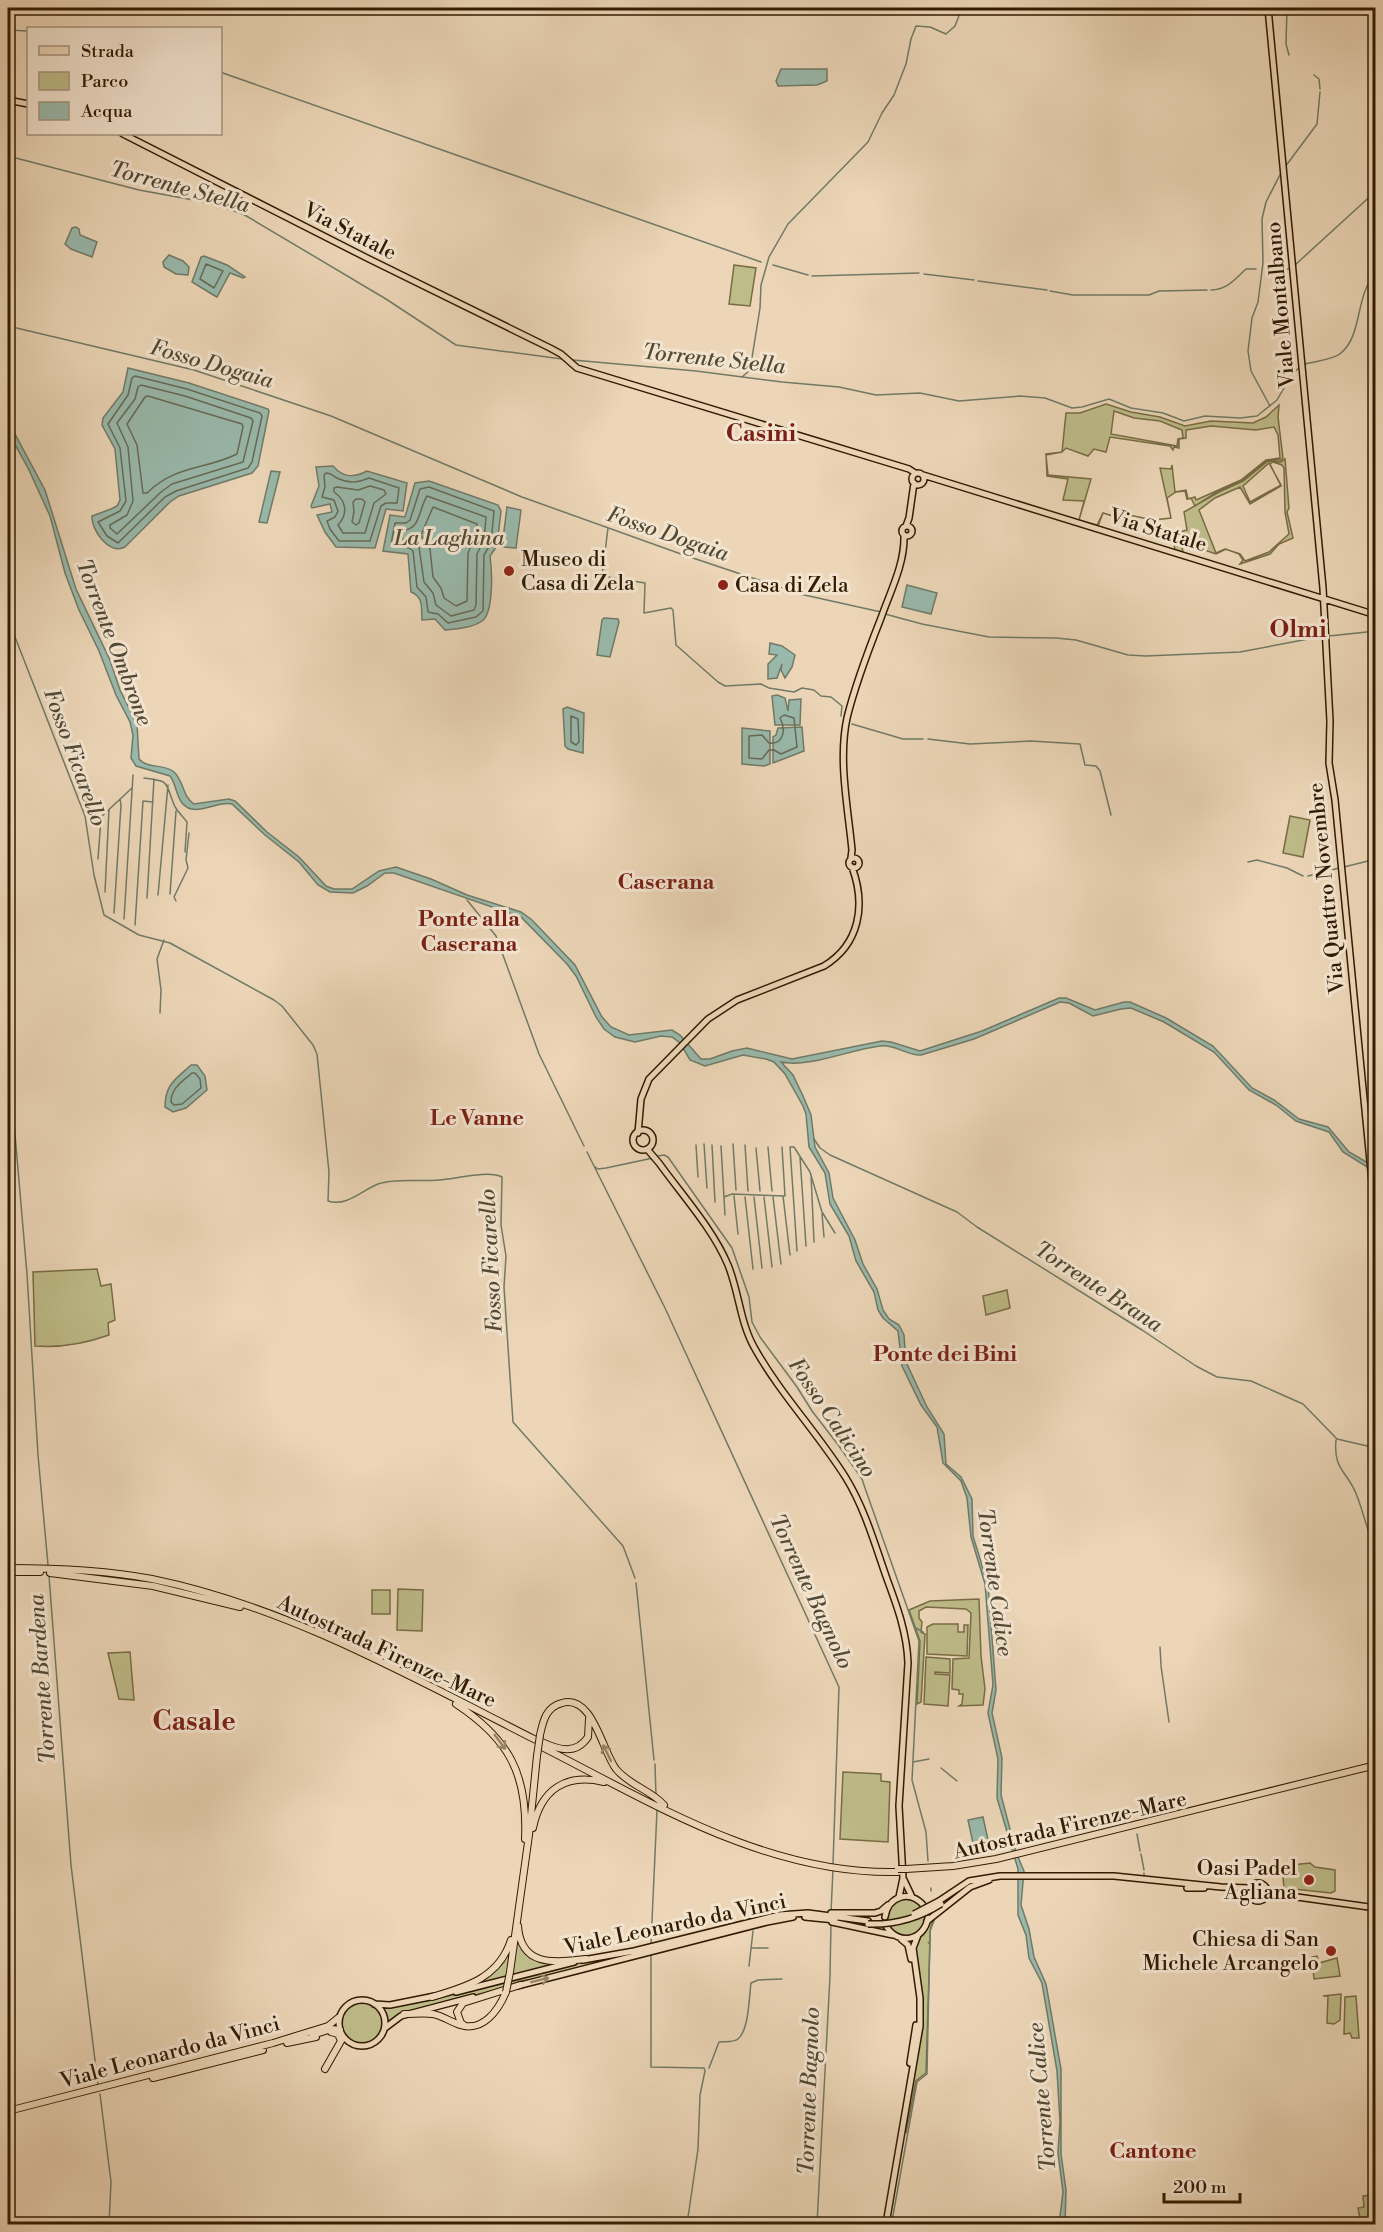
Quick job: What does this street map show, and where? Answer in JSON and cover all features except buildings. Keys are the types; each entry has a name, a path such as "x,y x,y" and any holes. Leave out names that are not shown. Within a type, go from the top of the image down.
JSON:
{"highway":[{"name":"Autostrada Firenze-Mare","path":"8,1570 41,1570 151,1579 194,1589 256,1608 297,1623 349,1647 522,1733 706,1830 779,1856 822,1864 902,1872 1008,1858 1376,1767"},
{"name":"Autostrada Firenze-Mare","path":"54,1571 153,1586 245,1609 309,1632 539,1742 700,1823 750,1844 822,1864"},
{"path":"404,2014 435,2015 466,2026 475,2026 489,2018 498,2008 506,1992 539,1742 544,1719 553,1707 571,1702 584,1708 592,1719 607,1756 618,1771 664,1805"},
{"path":"456,1704 482,1722 500,1742 515,1767 523,1796 525,1857"},
{"path":"539,1742 565,1750 584,1743 588,1737 590,1725 584,1708"},
{"path":"525,1857 540,1806 557,1786 577,1779 594,1779 636,1795"},
{"path":"518,1914 522,1943 534,1957 553,1962 586,1959"},
{"path":"432,1997 468,1986 485,1978 494,1970 510,1944 518,1914"},
{"path":"466,2026 458,2018 457,2012 463,2003 520,1985"},
{"name":"Viale Leonardo da Vinci","path":"8,2113 273,2043 330,2025 338,2018"},
{"name":"Viale Leonardo da Vinci","path":"8,2113 251,2053 331,2029 340,2030"},
{"path":"287,2043 331,2032 338,2034 341,2044 325,2069"}],"main road":[{"name":"Viale Montalbano","path":"1268,8 1323,599"},
{"path":"8,100 27,104"},
{"name":"Via Statale","path":"125,135 563,356 573,365 614,380 905,469 914,474"},
{"path":"914,474 920,481"},
{"path":"914,474 920,481"},
{"name":"Via Statale","path":"920,481 932,477 1376,615"},
{"path":"649,1148 641,1150 635,1145 634,1139 638,1133 640,1120 639,1105 644,1088 653,1073 670,1055 694,1031 728,1004 824,966 842,952 851,940 857,923 858,909 854,867 859,862 853,858 852,850 844,761 844,731 854,693 896,578 906,536 912,532 908,527 909,518 914,491 920,481"},
{"path":"1310,595 1318,594 1323,588"},
{"name":"Via Quattro Novembre","path":"1323,599 1330,721 1329,763 1342,867 1376,1223"},
{"path":"640,1120 645,1131 652,1137 649,1148 721,1251 730,1271 751,1342 840,1468 859,1501 898,1611 905,1634 908,1657 899,1806 902,1872 899,1897"},
{"path":"638,1133 645,1131"},
{"path":"902,1872 912,1897"},
{"path":"967,1880 1031,1876 1135,1877 1221,1887 1250,1887 1258,1883 1264,1885 1266,1894"},
{"path":"820,1916 887,1923 909,1919 969,1885 991,1879 1012,1877"},
{"path":"940,1902 960,1886 977,1879"},
{"path":"901,1939 918,1935 924,1929 927,1918 970,1887 991,1879"},
{"path":"1221,1887 1250,1896 1258,1901 1266,1894 1376,1907"},
{"path":"1250,1887 1250,1896"},
{"path":"1187,1888 1233,1890"},
{"path":"838,1918 875,1913 899,1897 912,1897 924,1905"},
{"path":"885,1917 888,1905"},
{"path":"820,1916 838,1918 893,1935 906,1943 910,1951 916,1995 916,2022 884,2224"},
{"name":"Viale Leonardo da Vinci","path":"338,2018 342,2009 350,2001 363,2000 374,2004 390,2005 432,1997 586,1959 634,1951 771,1917 820,1916"},
{"name":"Viale Leonardo da Vinci","path":"340,2030 353,2044 367,2046 380,2040 385,2028 404,2014 776,1920 820,1916"},
{"path":"886,1926 893,1935"},
{"path":"884,2224 920,2026 920,1992 913,1948 918,1935"},
{"path":"374,2004 383,2014 385,2028"},
{"path":"338,2018 340,2030"}],"green space":[{"path":"734,265 756,268 750,306 729,304"},
{"path":"1106,404 1131,412 1160,417 1185,426 1211,421 1253,423 1266,417 1279,405 1278,417 1283,458 1268,460 1242,480 1195,506 1191,498 1195,497 1196,500 1241,480 1266,460 1280,458 1278,435 1274,427 1256,430 1211,426 1186,430 1186,438 1179,439 1179,448 1174,447 1173,450 1170,446 1110,437 1106,452 1094,449 1088,456 1066,448 1062,452 1066,413 1080,413","holes":["1114,411 1134,418 1160,421 1182,430 1183,438 1178,439 1177,446 1111,434"]},
{"path":"1046,456 1048,475 1091,479 1079,520 1084,501 1063,500 1068,479 1047,476"},
{"path":"1285,459 1289,508 1287,512 1293,538 1279,544 1270,554 1240,564 1243,560 1239,554 1233,552 1240,554 1245,561 1269,552 1289,534 1285,512 1284,468 1273,462 1270,464 1275,474 1269,463 1243,486 1250,502 1281,486 1250,504 1240,487 1215,498 1199,510 1216,553 1226,549 1216,554 1181,542 1183,552 1175,550 1172,534 1187,530 1184,512 1243,481 1268,461 1281,462"},
{"path":"1172,465 1175,492 1186,490 1188,499 1185,491 1176,492 1167,498 1171,518 1160,468 1171,469"},
{"path":"1290,816 1310,820 1303,857 1283,853"},
{"path":"97,1269 101,1286 111,1284 115,1320 108,1323 109,1335 73,1345 35,1346 33,1272"},
{"path":"1007,1290 1010,1308 986,1315 983,1296"},
{"path":"398,1589 423,1590 422,1631 397,1630"},
{"path":"372,1590 390,1590 390,1614 372,1614"},
{"path":"979,1599 985,1689 983,1705 959,1706 962,1704 963,1694 959,1694 959,1690 952,1689 953,1659 969,1658 971,1613 966,1609 926,1607 919,1611 919,1618 922,1622 921,1632 925,1634 921,1702 917,1704 920,1641 909,1610 930,1601"},
{"path":"933,1624 958,1624 958,1632 964,1632 964,1625 968,1625 967,1656 927,1654 927,1627"},
{"path":"130,1652 134,1700 119,1699 108,1653"},
{"path":"926,1657 950,1659 950,1673 935,1672 935,1674 950,1675 948,1706 924,1704"},
{"path":"843,1772 881,1774 881,1781 890,1782 888,1842 840,1839"},
{"name":"Oasi Padel Agliana","path":"1310,1863 1315,1867 1335,1870 1335,1891 1331,1893 1284,1888 1282,1866"},
{"path":"906,1899 919,1905 925,1918 919,1931 906,1937 893,1931 887,1918 893,1905"},
{"path":"934,1917 928,1943 930,1943 926,2073 916,2081 906,2133 921,2030 915,1951 917,1940 924,1934"},
{"path":"763,1920 538,1979 520,1981 510,1986 398,2015 387,2023 381,2009 436,1999 593,1959"},
{"path":"518,1938 532,1956 553,1964 553,1966 472,1986 479,1982"},
{"path":"1317,1956 1319,1963 1337,1958 1340,1976 1314,1979 1312,1957"},
{"path":"1341,1994 1340,2020 1334,2024 1327,2023 1328,1996 1323,1996"},
{"path":"1356,1996 1359,2038 1352,2038 1350,2033 1344,2034 1345,1997"},
{"path":"363,2001 378,2008 385,2023 378,2038 363,2045 348,2038 341,2023 348,2008"},
{"path":"1375,2195 1375,2224 1361,2224 1358,2208 1364,2207 1363,2196"}],"water":[{"path":"781,69 827,69 827,81 817,85 778,86 776,81"},
{"path":"76,227 80,235 97,242 92,257 71,249 65,244 72,228"},
{"path":"169,255 183,261 189,267 188,275 176,274 164,267 163,262"},
{"path":"204,256 227,265 245,277 230,273 217,297 215,296 192,282 201,257"},
{"path":"128,368 189,383 269,411 258,466 252,473 179,496 170,502 125,547 119,549 113,548 102,540 94,528 92,516 117,506 120,500 115,449 102,425 103,418 123,392"},
{"path":"8,421 45,490 76,589 137,724 139,759 147,764 174,772 187,797 194,804 229,799 235,801 267,832 299,857 326,886 334,889 352,889 379,871 396,867 467,895 521,912 532,920 575,965 602,1017 611,1027 629,1035 672,1030 680,1035 701,1059 710,1059 747,1048 792,1059 882,1041 920,1051 982,1031 1059,998 1066,998 1095,1010 1130,1002 1166,1018 1213,1046 1252,1088 1274,1100 1299,1119 1328,1127 1349,1152 1375,1167 1375,1172 1343,1152 1329,1132 1296,1121 1276,1105 1249,1090 1214,1052 1164,1022 1131,1008 1093,1016 1069,1003 1060,1002 974,1039 921,1055 881,1046 818,1060 781,1062 793,1075 811,1115 815,1147 829,1173 833,1198 877,1289 883,1310 889,1319 899,1325 904,1335 906,1362 927,1407 944,1434 946,1464 961,1477 972,1499 973,1536 988,1585 996,1690 992,1713 1002,1758 1001,1795 1016,1852 1024,1871 1021,1905 1029,1929 1034,1957 1046,1984 1061,2069 1061,2154 1066,2190 1065,2224 1059,2224 1063,2192 1058,2153 1060,2122 1057,2071 1042,1983 1029,1958 1026,1935 1018,1915 1018,1869 997,1798 998,1759 988,1713 993,1685 985,1584 971,1537 967,1498 961,1481 943,1463 937,1427 921,1405 902,1366 898,1331 883,1318 878,1310 874,1292 856,1261 849,1236 830,1204 825,1173 809,1147 806,1114 785,1074 774,1062 743,1055 705,1066 690,1060 680,1043 672,1037 661,1036 635,1042 615,1037 604,1029 596,1017 576,976 567,964 521,917 394,873 385,873 353,893 330,892 318,885 299,862 265,835 232,804 219,804 199,809 187,807 180,800 170,776 136,766 131,758 133,735 130,722 79,610 65,573 50,516 8,432"},
{"path":"333,466 349,476 367,471 407,483 403,511 386,509 375,548 336,547 325,532 317,515 332,512 330,504 312,508 319,486 316,467"},
{"path":"271,471 280,472 267,523 259,522"},
{"name":"La Laghina","path":"429,481 498,505 501,511 497,546 490,556 489,609 482,621 469,627 445,630 435,619 422,620 420,600 411,592 408,554 383,551 390,515 405,517 415,483"},
{"path":"507,507 521,510 516,548 502,547"},
{"path":"907,585 937,593 931,614 902,607"},
{"path":"604,618 618,619 619,622 610,657 597,655"},
{"path":"770,643 782,646 795,655 792,667 785,678 781,670 782,664 777,678 768,679 768,664 777,655 769,654"},
{"path":"772,696 785,698 788,711 789,700 801,699 800,725 775,725"},
{"path":"567,707 584,713 583,753 565,746 563,709"},
{"path":"802,727 804,751 773,763 773,737 778,728"},
{"path":"742,728 770,731 770,764 764,766 742,764"},
{"path":"191,1065 197,1065 205,1076 207,1090 186,1108 173,1112 165,1107 169,1087"},
{"path":"983,1817 988,1840 973,1843 968,1820"}],"waterway":[{"path":"742,377 750,370 760,308 761,285 769,257 788,224 868,142 894,95 906,64 916,26 930,27 946,34 955,26 962,8"},
{"path":"1287,8 1286,44 1289,55"},
{"path":"8,30 27,31"},
{"path":"222,73 761,262"},
{"path":"1314,75 1319,79 1320,89"},
{"path":"1285,167 1317,124 1320,92"},
{"name":"Torrente Stella","path":"8,156 139,190 210,203 243,214 386,299 456,345 562,359"},
{"path":"1270,406 1251,371 1248,351 1263,263 1262,219 1266,202 1282,171"},
{"path":"1295,265 1376,191"},
{"path":"773,265 808,275"},
{"path":"1211,290 1226,286 1246,269 1256,269"},
{"path":"1268,269 1290,269"},
{"path":"812,276 919,273"},
{"path":"924,274 974,280"},
{"name":"Torrente Stella","path":"1305,364 1334,357 1348,345 1353,336 1365,292 1369,282 1376,274"},
{"path":"978,281 1047,290"},
{"path":"1050,291 1073,295 1149,295 1159,291 1207,290"},
{"name":"Fosso Dogaia","path":"8,326 194,370 331,416 522,497 681,554 800,594 881,612"},
{"name":"Torrente Stella","path":"573,360 839,387 876,395 920,393 959,401 1020,396 1045,398 1072,408 1109,399 1131,408 1163,413 1184,421 1205,416 1240,418 1257,416 1277,400 1292,374 1301,366"},
{"path":"608,528 602,576 645,583 644,613 671,608 676,645 718,682 725,686 761,684 769,688 794,692 802,688 814,690 821,696 831,697 842,706 841,716"},
{"name":"Fosso Dogaia","path":"885,614 989,637 1076,640 1128,655 1146,656 1240,652 1324,636"},
{"name":"Fosso Ficarello","path":"8,627 15,637 85,816 94,875 104,915 139,935 170,943 274,1000 282,1006 313,1045 317,1054 329,1172 328,1201 342,1202 378,1184 392,1181 439,1180 488,1174 502,1177 501,1225 506,1256 504,1287 513,1422 623,1546 635,1578"},
{"name":"Fosso Dogaia","path":"1329,636 1376,631"},
{"path":"852,724 903,739 923,739"},
{"path":"928,739 970,744 1031,741 1080,744 1085,765 1096,766 1100,771 1111,815"},
{"path":"124,919 133,775"},
{"path":"144,778 165,783 175,808 187,822 185,852"},
{"path":"147,898 154,779"},
{"path":"158,895 168,785"},
{"path":"94,820 102,816 132,788"},
{"path":"114,913 120,799"},
{"path":"135,925 143,801 153,802"},
{"path":"105,892 109,810"},
{"path":"170,894 176,811"},
{"path":"98,859 101,818"},
{"path":"176,901 174,897 188,868 186,860 189,833"},
{"path":"1344,867 1376,859"},
{"path":"1248,862 1257,860 1287,868 1303,876"},
{"path":"1308,876 1339,868"},
{"name":"Torrente Bagnolo","path":"467,900 496,936 539,1054 584,1146"},
{"path":"160,1013 161,990 157,959 164,940"},
{"name":"Torrente Bardena","path":"8,1053 48,1565"},
{"name":"Torrente Brana","path":"814,1139 820,1148 830,1155 957,1212 1196,1366 1217,1377 1251,1381 1303,1404 1337,1439 1376,1448"},
{"path":"704,1144 707,1188"},
{"path":"733,1144 736,1190"},
{"path":"696,1145 698,1177"},
{"path":"712,1145 715,1202"},
{"path":"745,1145 748,1191"},
{"path":"721,1146 725,1215"},
{"path":"768,1147 772,1191"},
{"path":"724,1197 732,1194 785,1196 782,1147"},
{"path":"797,1251 790,1147 794,1147 810,1172 822,1212 835,1233"},
{"path":"756,1148 760,1191"},
{"name":"Torrente Bagnolo","path":"587,1152 665,1308 839,1687 833,1864"},
{"name":"Fosso Calicino","path":"658,1156 668,1157 732,1248 749,1297 752,1322 760,1337 862,1479 919,1641 912,1780 926,1832 928,1861"},
{"path":"800,1157 806,1246"},
{"name":"Fosso Calicino","path":"594,1166 598,1169 606,1168 653,1158"},
{"path":"811,1174 814,1242"},
{"path":"734,1196 738,1234"},
{"path":"783,1196 790,1255"},
{"path":"745,1197 753,1269"},
{"path":"754,1197 762,1268"},
{"path":"764,1197 772,1267"},
{"path":"773,1197 781,1264"},
{"path":"822,1214 824,1237"},
{"path":"1336,1440 1339,1465 1353,1488 1376,1549"},
{"name":"Torrente Bardena","path":"49,1576 71,1865 98,2085"},
{"name":"Fosso Ficarello","path":"636,1583 654,1760"},
{"name":"Fosso Calicino","path":"914,1627 923,1632"},
{"path":"1160,1647 1161,1665"},
{"path":"1161,1666 1169,1722"},
{"path":"913,1762 929,1759"},
{"name":"Fosso Ficarello","path":"655,1764 656,1796"},
{"path":"941,1768 957,1781"},
{"name":"Fosso Ficarello","path":"651,1943 657,1810"},
{"path":"1137,1834 1140,1851"},
{"path":"1141,1854 1144,1870"},
{"name":"Torrente Bagnolo","path":"831,1912 833,1869"},
{"name":"Fosso Calicino","path":"892,2221 917,2082 927,2074 930,1931 935,1918"},
{"name":"Torrente Bagnolo","path":"817,2224 831,1923"},
{"path":"749,1966 753,1931"},
{"path":"751,1948 768,1948"},
{"name":"Fosso Ficarello","path":"651,1954 651,2067 704,2068 705,2071 700,2095 698,2149 687,2224"},
{"path":"709,2068 719,2042 734,2041 742,2035 751,1983 758,1980 782,1979"},
{"name":"Torrente Bardena","path":"100,2094 111,2182 109,2224"}],"place":[{"name":"Museo di Casa di Zela","path":"509,571"},
{"name":"Casa di Zela","path":"723,585"},
{"name":"Oasi Padel Agliana","path":"1309,1880"},
{"name":"Chiesa di San Michele Arcangelo","path":"1331,1951"}],"district":[{"name":"Casini","path":"761,433"},
{"name":"Olmi","path":"1298,629"},
{"name":"Caserana","path":"666,881"},
{"name":"Ponte alla Caserana","path":"469,930"},
{"name":"Le Vanne","path":"477,1117"},
{"name":"Ponte dei Bini","path":"945,1353"},
{"name":"Casale","path":"194,1721"},
{"name":"Cantone","path":"1153,2150"}],"water label":[{"name":"Torrente Ombrone","path":"115,642"},
{"name":"Torrente Calice","path":"996,1582"},
{"name":"Torrente Calice","path":"1041,2097"}]}
